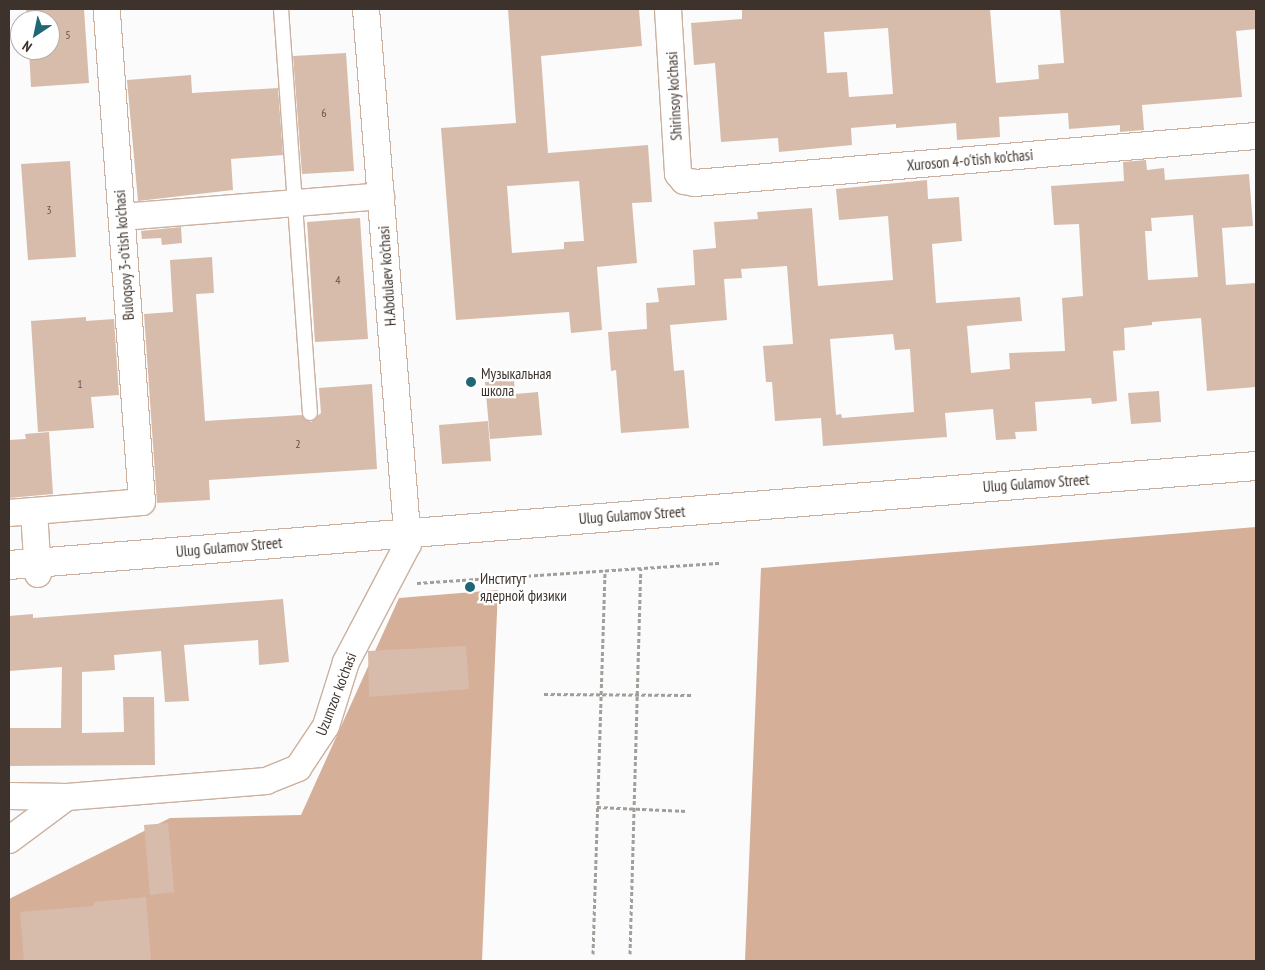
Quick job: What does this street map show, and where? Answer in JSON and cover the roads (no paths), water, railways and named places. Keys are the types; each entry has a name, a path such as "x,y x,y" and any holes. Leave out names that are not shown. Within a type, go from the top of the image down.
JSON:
{"main road":[{"name":"Ulug Gulamov Street","path":"9,577 38,569 1256,466"},
{"name":"Ulug Gulamov Street","path":"408,538 1256,481"},
{"name":"Ulug Gulamov Street","path":"9,566 38,569"}],"street":[{"name":"Buloqsoy 3-o'tish ko'chasi","path":"21,512 142,502 107,9"},
{"name":"H.Abdulaev ko'chasi","path":"366,9 408,538"},
{"name":"Shirinsoy ko'chasi","path":"668,9 678,174 684,181"},
{"name":"Xuroson 4-o'tish ko'chasi","path":"684,181 704,182 1256,136"},
{"path":"122,218 381,196"},
{"path":"21,512 38,569"},
{"name":"Uzumzor ko'chasi","path":"9,796 67,797 227,786 266,781 298,768 326,726 346,662 387,585 408,538"},
{"path":"9,840 67,797"}],"lane":[{"path":"281,9 310,414"}],"place":[{"name":"Музыкальная школа","path":"471,382"},
{"name":"Институт ядерной физики","path":"470,587"}]}
